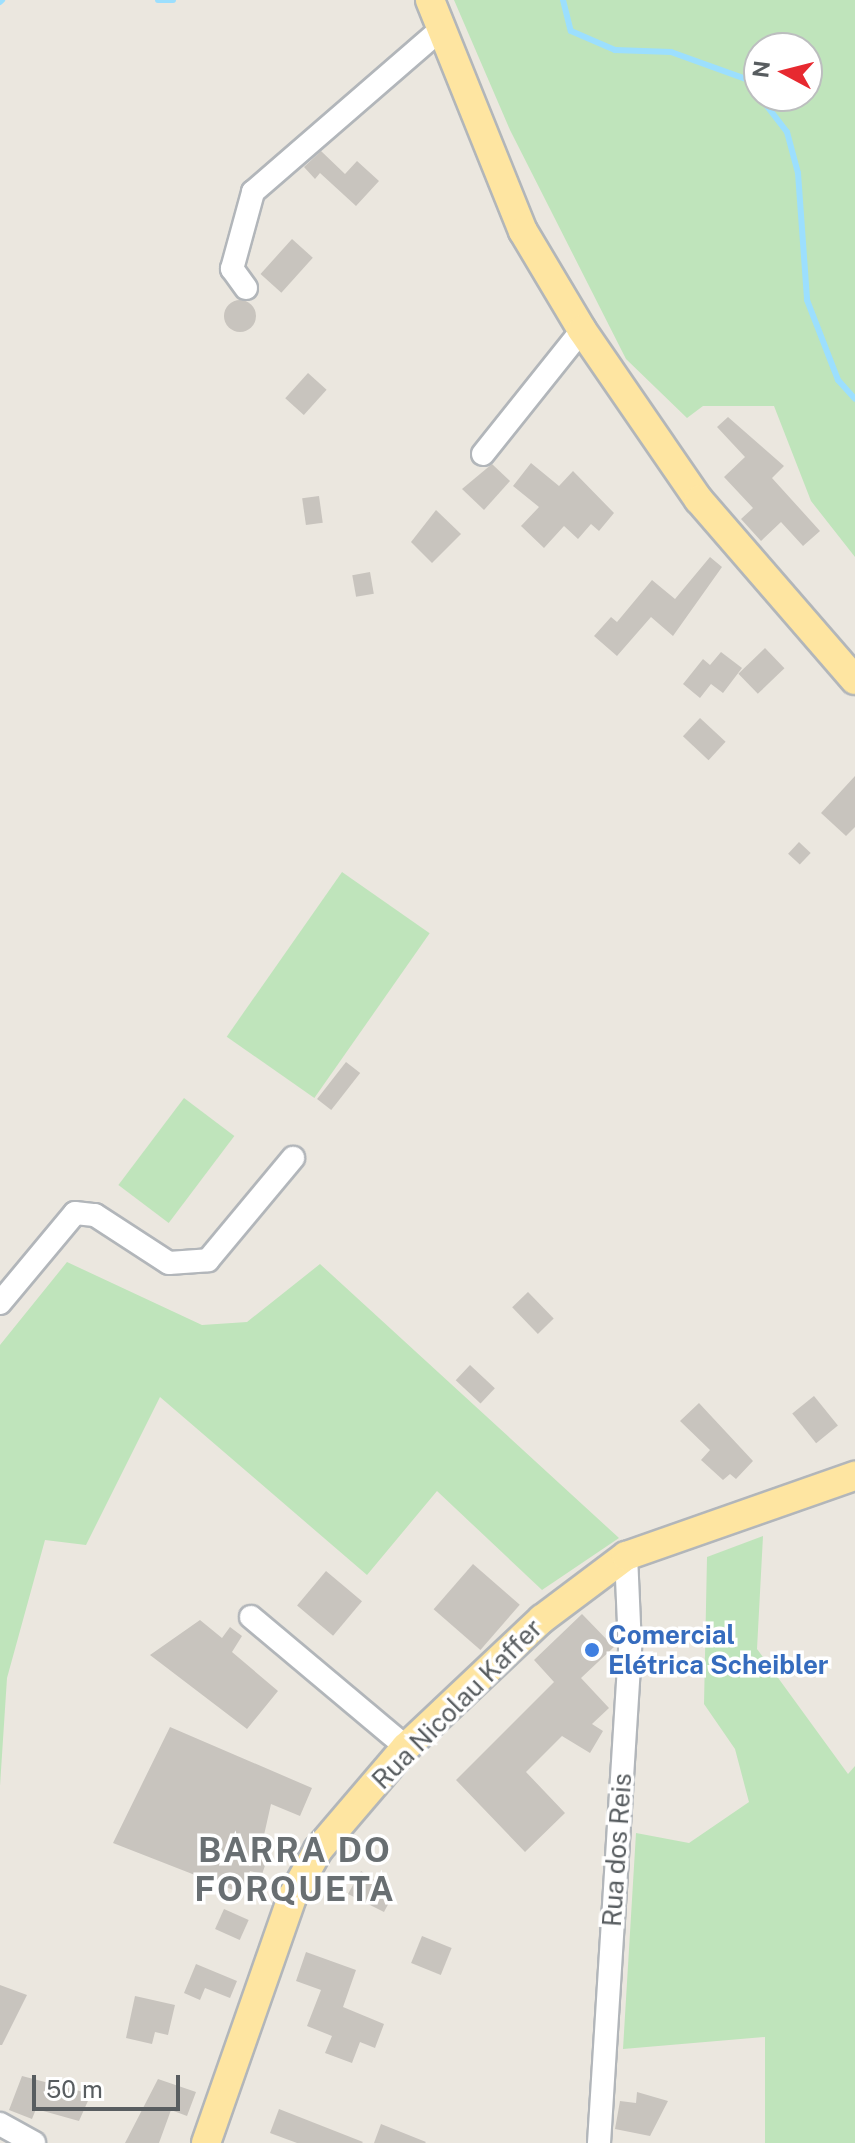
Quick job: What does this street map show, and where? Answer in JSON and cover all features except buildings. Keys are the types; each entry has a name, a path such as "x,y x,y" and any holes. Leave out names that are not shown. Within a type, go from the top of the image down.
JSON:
{"main road":[{"path":"430,0 523,231 582,330 699,500 855,680"},
{"name":"Rua Nicolau Kaffer","path":"206,2143 292,1897 318,1850 406,1747 542,1619 626,1556 854,1478"}],"street":[{"path":"246,288 232,269 253,192 441,29"},
{"path":"483,454 582,330"},
{"path":"0,1303 75,1213 95,1215 169,1263 208,1260 293,1158"},
{"name":"Rua dos Reis","path":"599,2143 630,1647 626,1556"},
{"path":"251,1617 406,1747"},
{"path":"0,2124 34,2143"}],"green space":[{"path":"454,0 855,0 855,557 811,501 774,406 703,406 687,418 626,359 510,130"},
{"path":"342,872 430,933 314,1098 227,1037"},
{"path":"184,1098 234,1136 169,1223 118,1185"},
{"path":"67,1262 202,1325 247,1322 320,1264 619,1538 542,1590 437,1491 367,1575 160,1397 86,1545 45,1540 7,1678 0,1786 0,1345"},
{"path":"763,1536 757,1649 848,1774 855,1766 855,2143 765,2143 765,2037 623,2049 636,1833 689,1843 749,1802 735,1749 704,1704 707,1557"}],"waterway":[{"path":"158,0 173,0"},
{"path":"563,0 571,31 615,50 671,52 746,79 787,132 798,173 807,300 838,380 855,399"}],"place":[{"name":"Comercial Elétrica Scheibler","path":"592,1650"}],"district":[{"name":"BARRA DO FORQUETA","path":"295,1870"}]}
